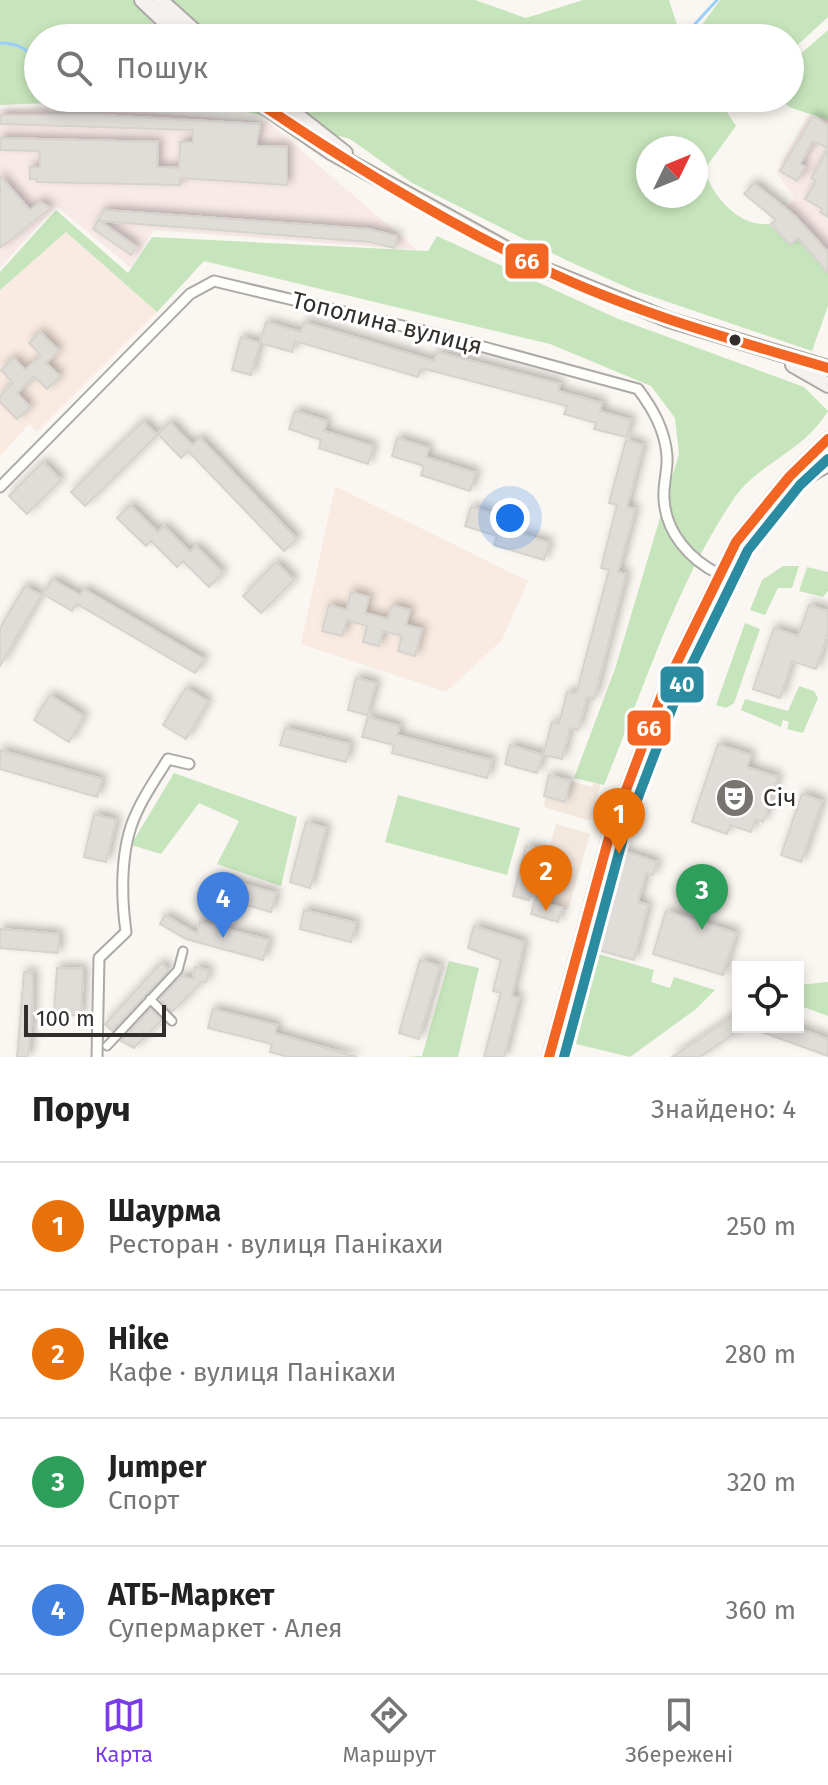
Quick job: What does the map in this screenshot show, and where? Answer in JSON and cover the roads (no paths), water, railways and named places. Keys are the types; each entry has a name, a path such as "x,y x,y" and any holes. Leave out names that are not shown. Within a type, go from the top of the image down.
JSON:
{"main road":[{"path":"142,0 167,24"},
{"path":"160,0 187,24"},
{"path":"271,112 303,135 541,268 669,320 828,368"},
{"path":"292,112 359,167"},
{"path":"752,347 828,385"}],"street":[{"name":"Тополина вулиця","path":"0,487 190,294 214,281 436,334 638,389 656,413 667,453 665,516 673,532 699,564 719,574"},
{"path":"549,1057 616,816 664,689 736,542 790,476 828,439"},
{"path":"774,497 828,465"},
{"path":"97,1057 99,958 126,932 123,909 127,845 135,815 168,759 189,764"},
{"path":"107,1046 178,970 183,951"},
{"path":"150,999 172,1021"}],"waterway":[{"path":"695,24 717,0"},
{"path":"0,43 24,49"}],"place":[{"name":"Січ","path":"735,798"},
{"name":"Шаурма","path":"619,854"},
{"name":"Hike","path":"546,911"},
{"name":"Jumper","path":"702,930"},
{"name":"АТБ-Маркет","path":"223,938"}]}
